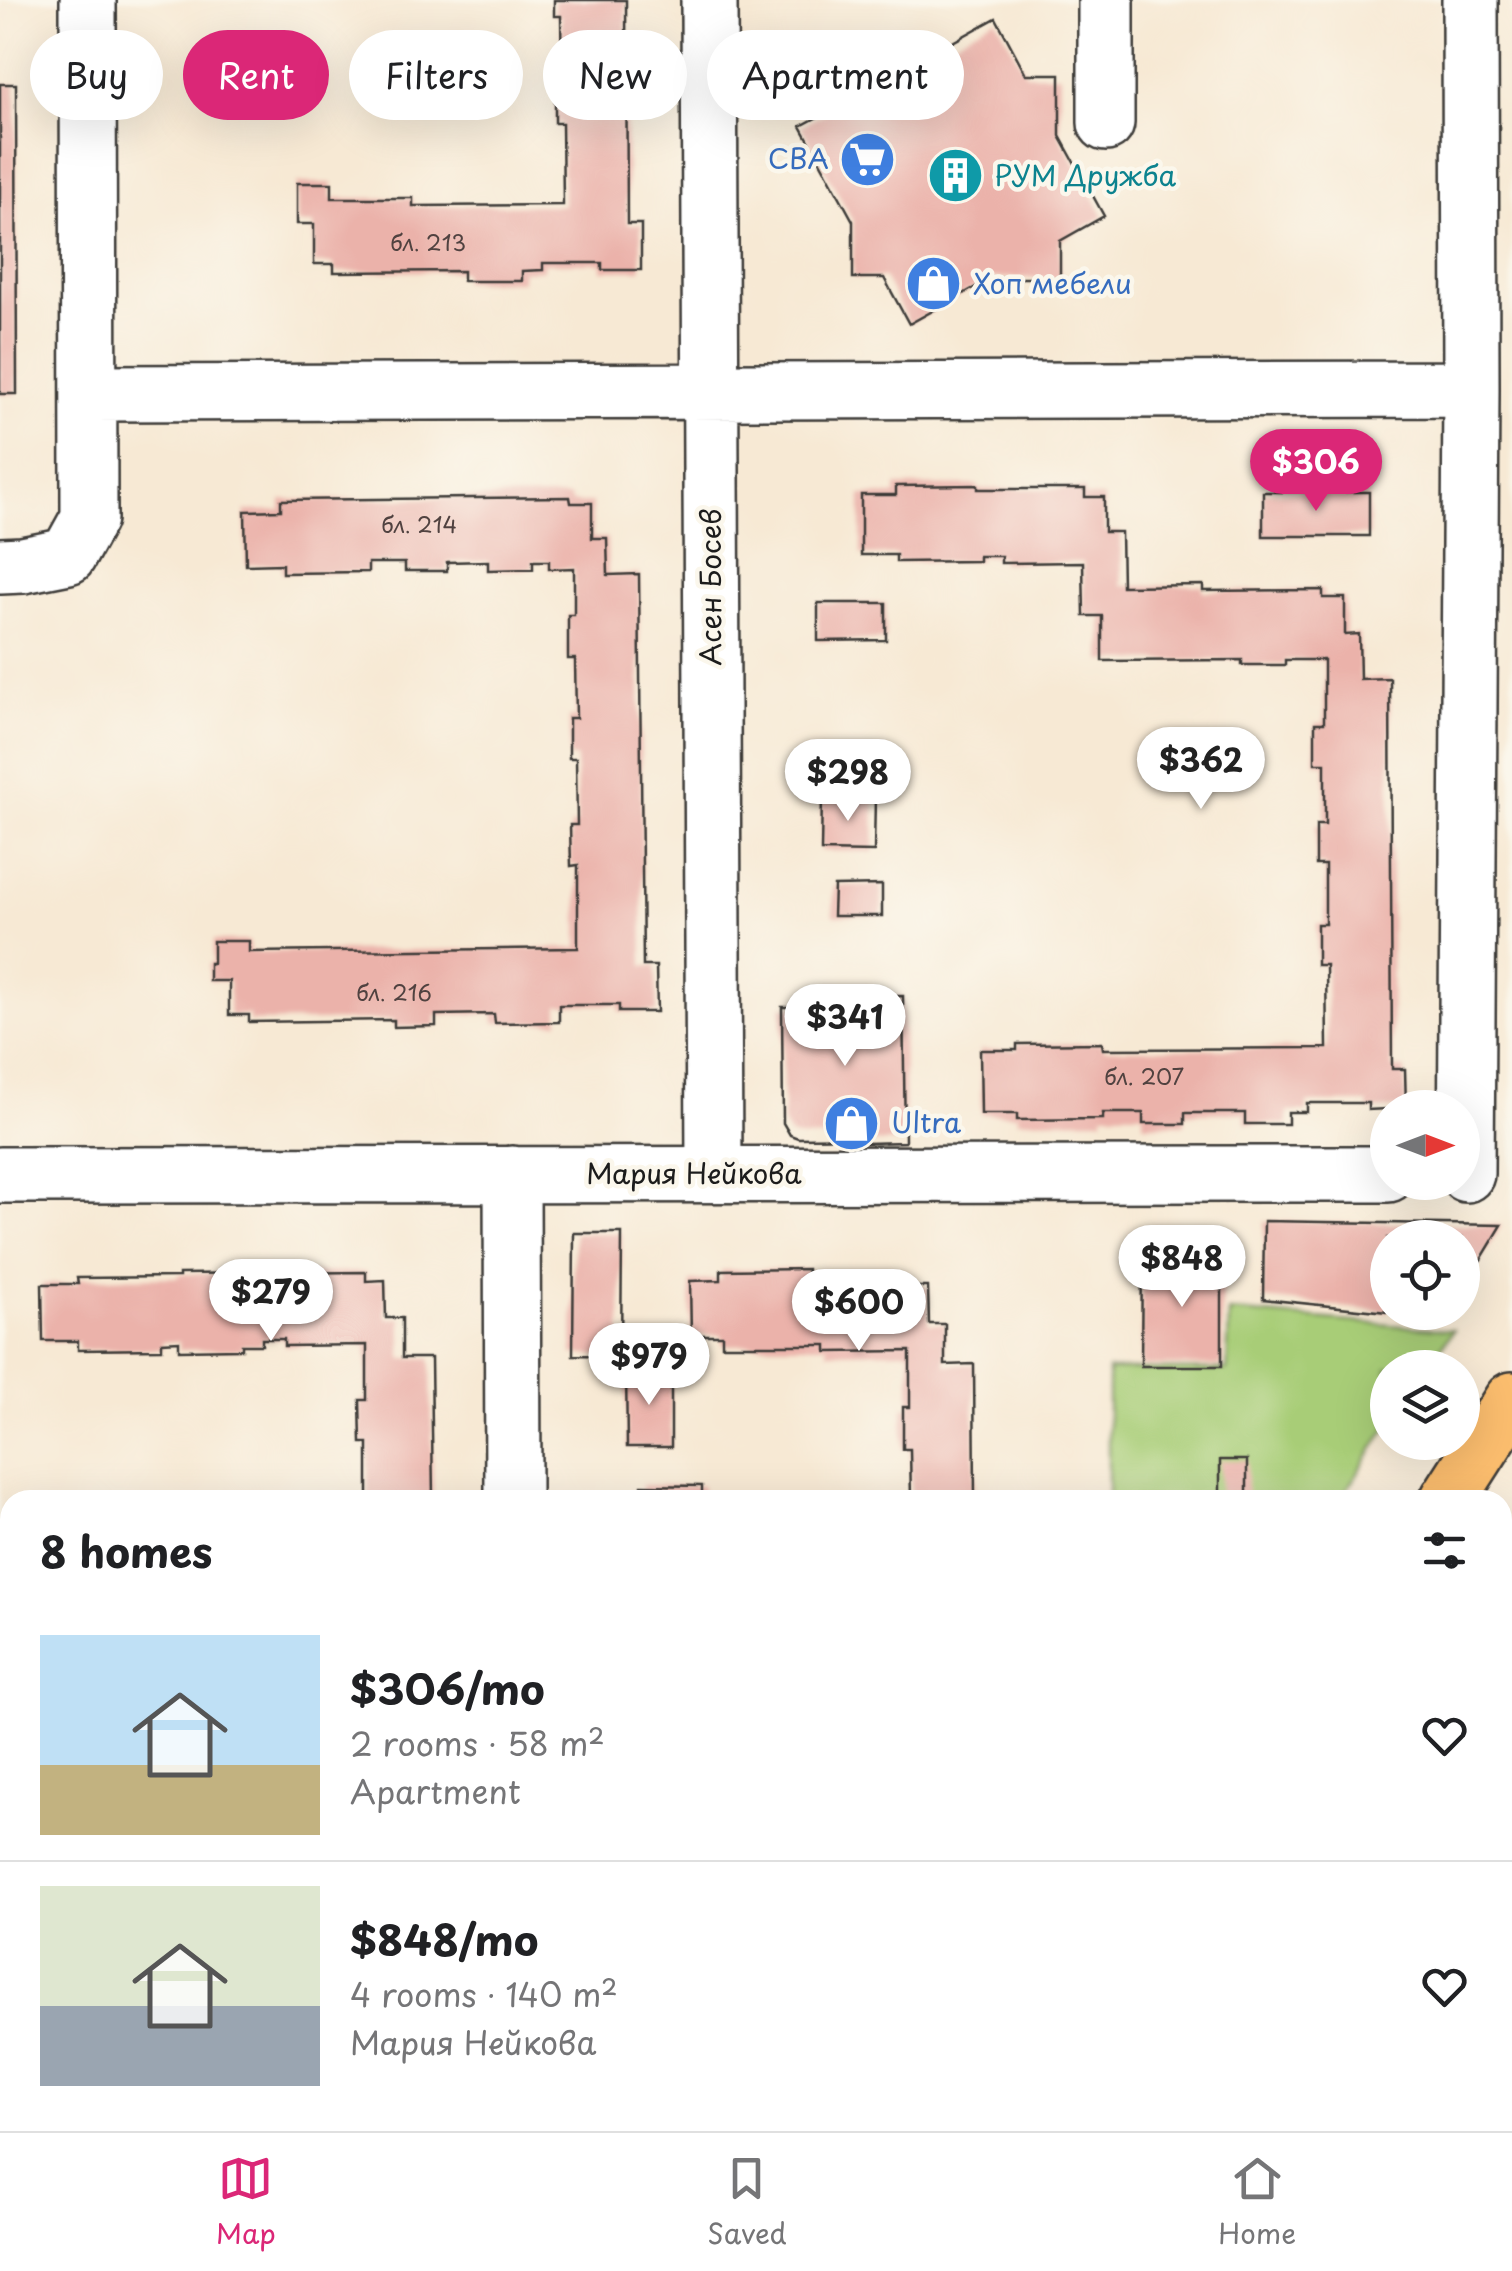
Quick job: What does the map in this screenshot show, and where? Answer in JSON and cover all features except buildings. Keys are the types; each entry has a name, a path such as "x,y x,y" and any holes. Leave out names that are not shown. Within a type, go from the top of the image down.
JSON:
{"main road":[{"path":"1454,1490 1512,1400"}],"street":[{"path":"0,566 68,556 89,518 88,0"},
{"name":"Асен Босев","path":"709,0 714,1174"},
{"path":"1068,0 1106,26 1106,123"},
{"path":"1479,1090 1471,389 1484,19"},
{"path":"89,393 1471,389"},
{"path":"512,1174 512,1490"},
{"name":"Мария Нейкова","path":"0,1175 1370,1174"}],"green space":[{"path":"1229,1312 1370,1323 1370,1330 1453,1330 1439,1350 1370,1350 1370,1454 1347,1490 1108,1490 1108,1370 1227,1370"}],"place":[{"name":"CBA","path":"868,159"},
{"name":"РУМ Дружба","path":"955,176"},
{"name":"Хоп мебели","path":"934,284"},
{"name":"Ultra","path":"852,1123"}]}
